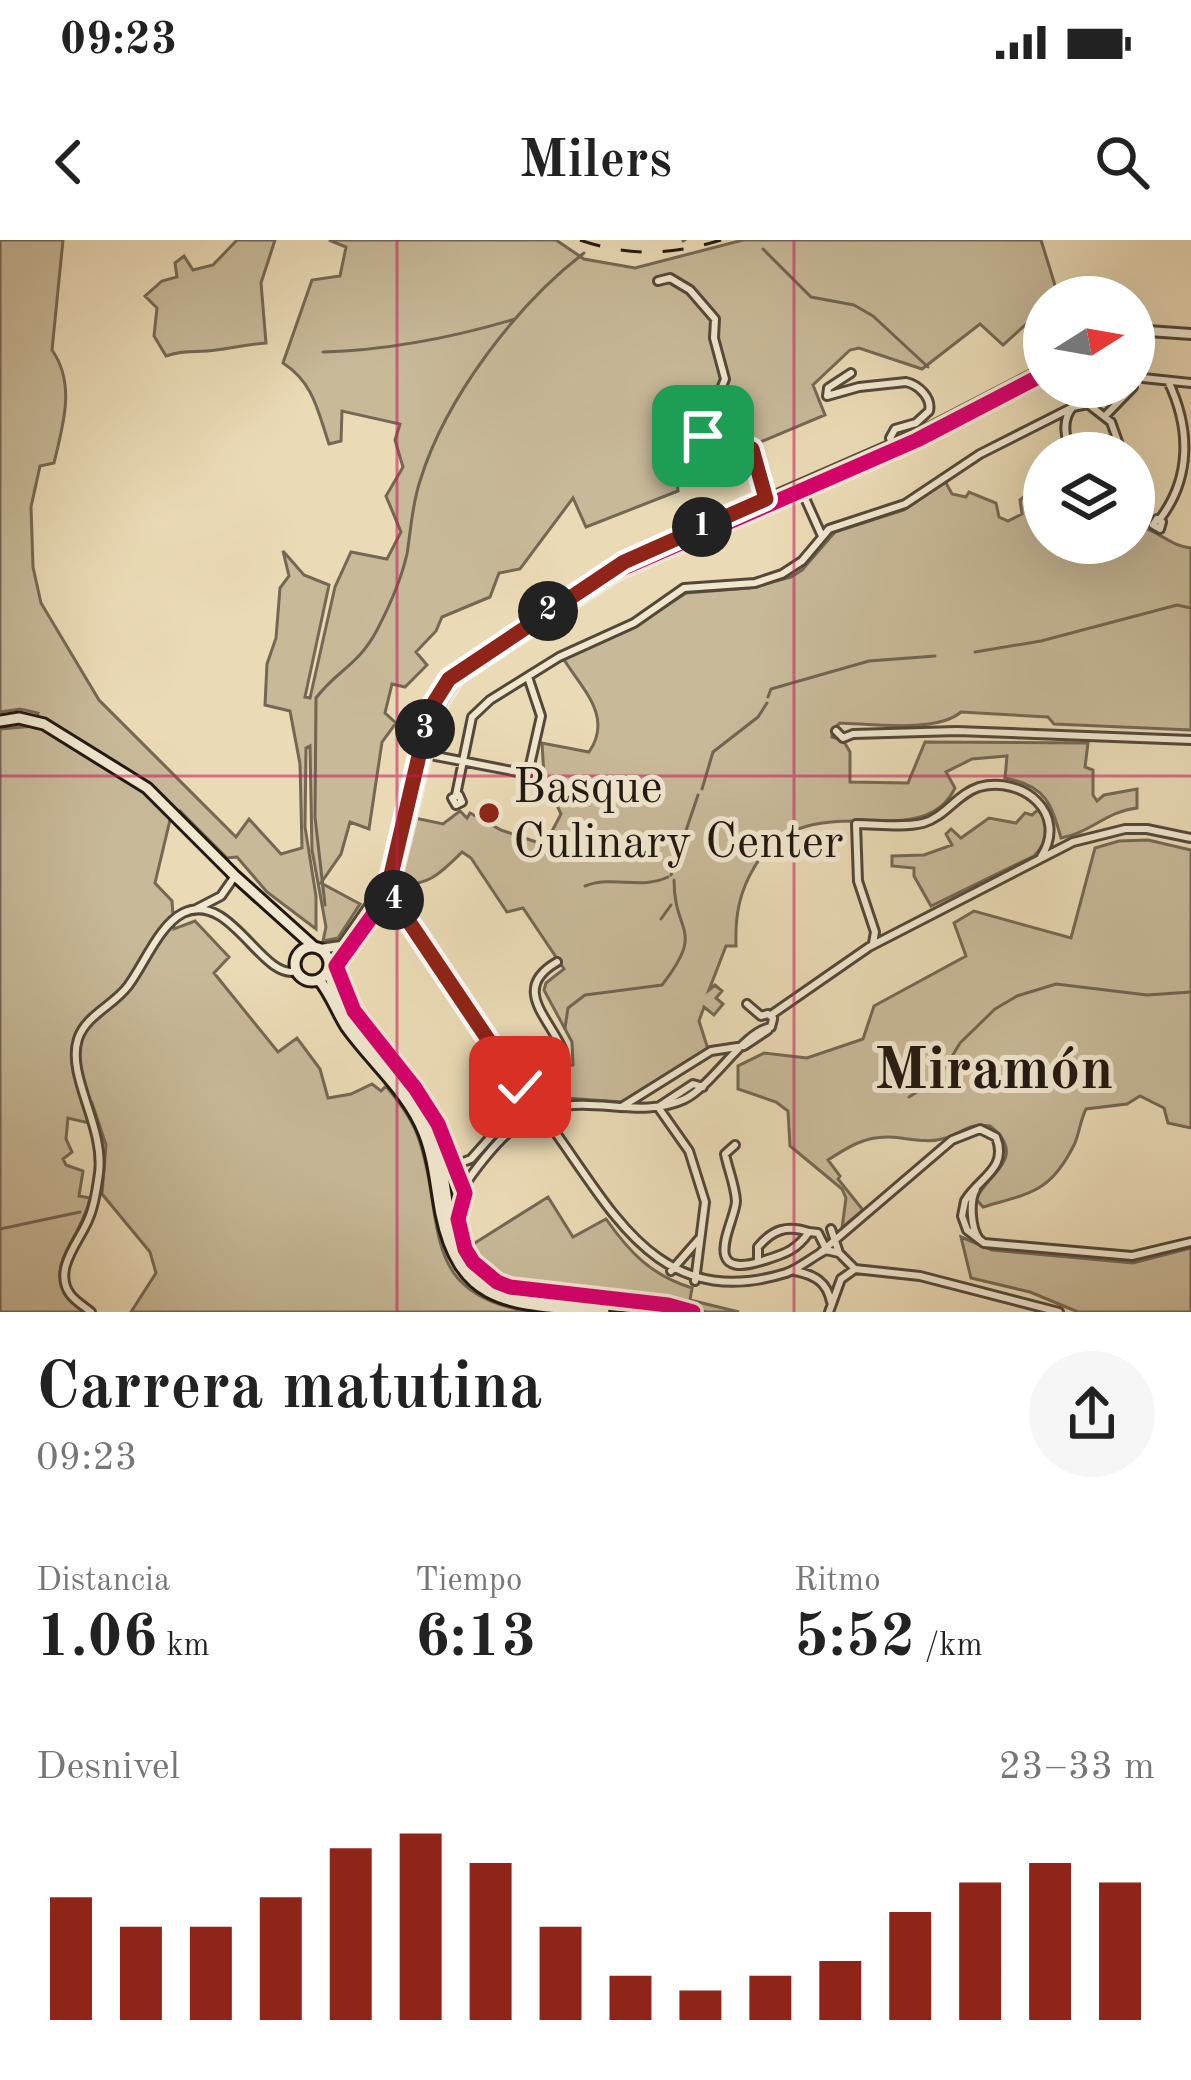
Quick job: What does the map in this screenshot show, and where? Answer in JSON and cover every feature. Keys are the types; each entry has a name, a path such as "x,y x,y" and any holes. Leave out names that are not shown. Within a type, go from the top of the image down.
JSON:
{"main road":[{"path":"0,721 36,721 147,788 260,899"},
{"path":"212,851 317,948 350,1019 425,1116 447,1246 472,1284 505,1300 604,1312"},
{"path":"288,925 298,942 297,971 305,980 320,980"},
{"path":"299,954 317,948"},
{"path":"320,980 329,968"},
{"path":"320,980 347,1028 415,1113 444,1185 464,1263 493,1287 517,1294 670,1312"}],"street":[{"path":"658,281 670,278 681,283 715,319 714,338 725,379 701,412 703,436 710,444 740,443 752,449 766,499"},
{"path":"1155,331 1191,334"},
{"path":"851,373 828,388 827,396 906,382 914,383 927,399 929,411 916,423 895,429 892,445"},
{"path":"1155,379 1191,382"},
{"path":"359,923 389,867 433,693 456,666 602,570 892,445 1023,380"},
{"path":"1160,519 1179,498 1190,454 1183,413 1168,381"},
{"path":"456,795 472,718 483,705 528,676 570,650 634,623 684,588 754,583 782,574 802,561 822,536 854,518 905,504 980,454 1071,408"},
{"path":"1094,408 1106,416 1115,432"},
{"path":"1106,416 1114,408"},
{"path":"799,485 822,536"},
{"path":"329,968 391,875 430,709 449,679 624,562"},
{"path":"420,753 522,776 531,770 541,716 528,676"},
{"path":"412,766 420,753 422,725"},
{"path":"853,734 957,731 1191,740"},
{"path":"869,947 875,932 859,881 856,824 924,822 970,791 1006,785 1041,804 1048,815 1051,834 1039,860"},
{"path":"1051,834 1062,845 1125,829 1161,830 1191,838"},
{"path":"517,1079 568,1105 658,1107 682,1100 703,1087 764,1024 869,947 1073,842"},
{"path":"391,875 393,898"},
{"path":"91,1312 70,1294 64,1279 68,1260 90,1217 102,1149 74,1056 80,1035 89,1019 122,993 168,926 180,914 221,896 235,876"},
{"path":"371,900 389,891 517,1079 533,1120 553,1129"},
{"path":"368,913 380,908 400,913"},
{"path":"193,910 225,920 259,948 277,971 297,971"},
{"path":"317,948 342,946"},
{"path":"556,962 539,975 534,988 562,1046 552,1076 553,1129 638,1248 671,1271 695,1281 738,1285 794,1271 952,1140 973,1129 992,1133 1000,1148 995,1168 964,1201 964,1222 972,1237 981,1242 1132,1256 1191,1242"},
{"path":"748,1004 764,1024"},
{"path":"619,1107 711,1051 745,1046 764,1024"},
{"path":"434,1155 453,1166 466,1163 521,1099 552,1076"},
{"path":"450,1214 465,1183 515,1126 568,1105"},
{"path":"658,1107 689,1151 705,1202 695,1281"},
{"path":"735,1145 725,1154 736,1204 724,1243 734,1263 744,1266 794,1251 809,1232"},
{"path":"444,1185 465,1183"},
{"path":"978,1186 972,1198 981,1242"},
{"path":"964,1201 974,1218"},
{"path":"964,1222 974,1218"},
{"path":"758,1262 755,1253 772,1233 788,1228 809,1232 822,1236 821,1252 812,1266 814,1276"},
{"path":"831,1229 842,1257 843,1277 831,1309"},
{"path":"671,1271 701,1236"},
{"path":"821,1252 842,1257 855,1269 935,1280 1060,1312"},
{"path":"825,1284 855,1269"},
{"path":"794,1271 825,1284 831,1309"}],"shaded area":[{"path":"0,240 63,240 52,350 64,377 64,420 54,463 40,466 31,507 33,567 41,603 99,700 236,837 249,819 281,854 302,848 300,764 290,711 265,705 280,588 289,576 283,551 304,575 329,585 305,697 310,698 335,587 351,552 387,559 401,532 386,496 403,467 395,440 400,424 342,411 341,441 329,444 308,389 283,363 312,280 340,276 346,247 329,240 556,240 584,259 635,268 743,240 1041,240 1052,276 1023,276 1023,327 1003,345 980,324 922,369 859,348 850,350 813,385 825,415 753,445 723,441 674,452 678,491 586,527 573,498 520,569 499,573 490,597 442,617 416,652 427,665 405,687 392,684 385,713 396,723 382,742 369,829 350,822 341,854 321,883 360,904 338,938 323,941 326,927 312,850 310,746 306,748 305,827 316,929 267,892 237,857 227,858 180,811 170,820 155,883 172,901 174,929 195,921 229,957 214,973 278,1052 297,1038 320,1069 328,1098 372,1084 381,1091 386,1086 417,1134 442,1248 452,1270 469,1289 494,1303 532,1312 131,1312 156,1273 150,1252 102,1194 106,1145 92,1103 88,1106 93,1124 68,1118 66,1139 72,1152 63,1159 66,1165 83,1171 79,1196 90,1198 60,1271 69,1297 85,1312 0,1312 0,729 34,726 38,713 0,712"},
{"path":"237,240 275,240 261,283 266,343 166,356 154,336 157,308 145,296 162,281 177,277 175,263 184,256 193,270 213,265"},
{"path":"945,481 952,494 966,497 969,492 996,503 999,517 1008,521 1022,514 1023,498 1023,564 1155,564 1155,533 1191,548 1191,730 1054,724 1048,717 961,712 921,725 840,723 832,737 843,740 850,752 850,782 908,783 925,742 1088,743 1085,767 1093,770 1097,801 1104,795 1137,789 1137,808 1061,838 1045,798 1030,786 1005,778 1007,756 972,759 946,772 955,788 939,808 917,818 804,827 777,841 745,885 737,914 736,946 726,946 709,990 715,985 722,991 716,998 723,1004 714,1015 704,1007 699,1021 708,1049 622,1102 565,1098 555,1086 563,1066 573,1065 572,1042 544,990 564,969 523,908 507,912 471,858 462,852 425,881 396,883 415,818 443,824 460,811 467,818 470,813 539,843 550,835 561,814 554,799 537,790 544,776 542,743 589,752 598,726 592,703 563,658 631,629 686,593 749,588 791,577 835,532 904,510"},
{"path":"1040,808 1046,834 1034,856 931,906 914,868 892,866 892,856 924,855 952,845 946,834 951,829 961,838 989,818 1016,823 1025,813 1032,815"},
{"path":"1148,840 1191,850 1191,1128 1168,1123 1164,1108 1140,1096 1127,1104 1086,1109 1074,1145 1047,1182 983,1207 976,1199 1006,1156 1001,1137 990,1126 971,1127 939,1140 865,1140 828,1160 863,1210 842,1228 846,1198 842,1189 790,1146 788,1111 738,1089 738,1066 764,1053 807,1058 863,1039 874,1006 966,956 954,923 974,911 1071,938 1095,848"},
{"path":"548,1197 573,1237 606,1219 643,1261 692,1288 690,1300 739,1312 706,1312 666,1300 525,1283 494,1270 470,1246"},
{"path":"961,1237 992,1250 1133,1263 1191,1248 1191,1312 1078,1312 1030,1292 971,1278"}],"waterway":[{"path":"763,249 811,297 854,305 873,316 928,367"},
{"path":"325,905 315,817 316,698 362,652 386,612 407,554 420,481 465,387 509,326 584,253"},
{"path":"323,352 420,342 515,319"},
{"path":"975,652 1041,641 1177,605 1191,608"},
{"path":"768,697 771,689 869,661 935,656"},
{"path":"702,789 713,752 758,717 767,703"},
{"path":"671,875 698,795"},
{"path":"585,886 668,877"},
{"path":"565,1028 568,1008 585,995 662,985 685,941 674,880"},
{"path":"661,919 671,905"},
{"path":"909,1097 939,1078 960,1043 995,1009 1017,996 1056,984 1147,995 1191,992"},
{"path":"0,1229 80,1212"}],"railway":[{"path":"580,240 650,252 721,240"}],"cycle path":[{"path":"693,1312 510,1287 473,1262 458,1219 465,1193 438,1124 354,1011 336,966 388,894 433,713 456,676 617,571 917,440 1023,385"}],"place":[{"name":"Basque Culinary Center","path":"489,813"}],"district":[{"name":"Miramón","path":"994,1067"}],"route":[{"path":"520,1087 393,898 391,875 430,709 449,679 471,661 595,580 666,542 766,499 752,449 740,443 710,444 703,436"}]}
